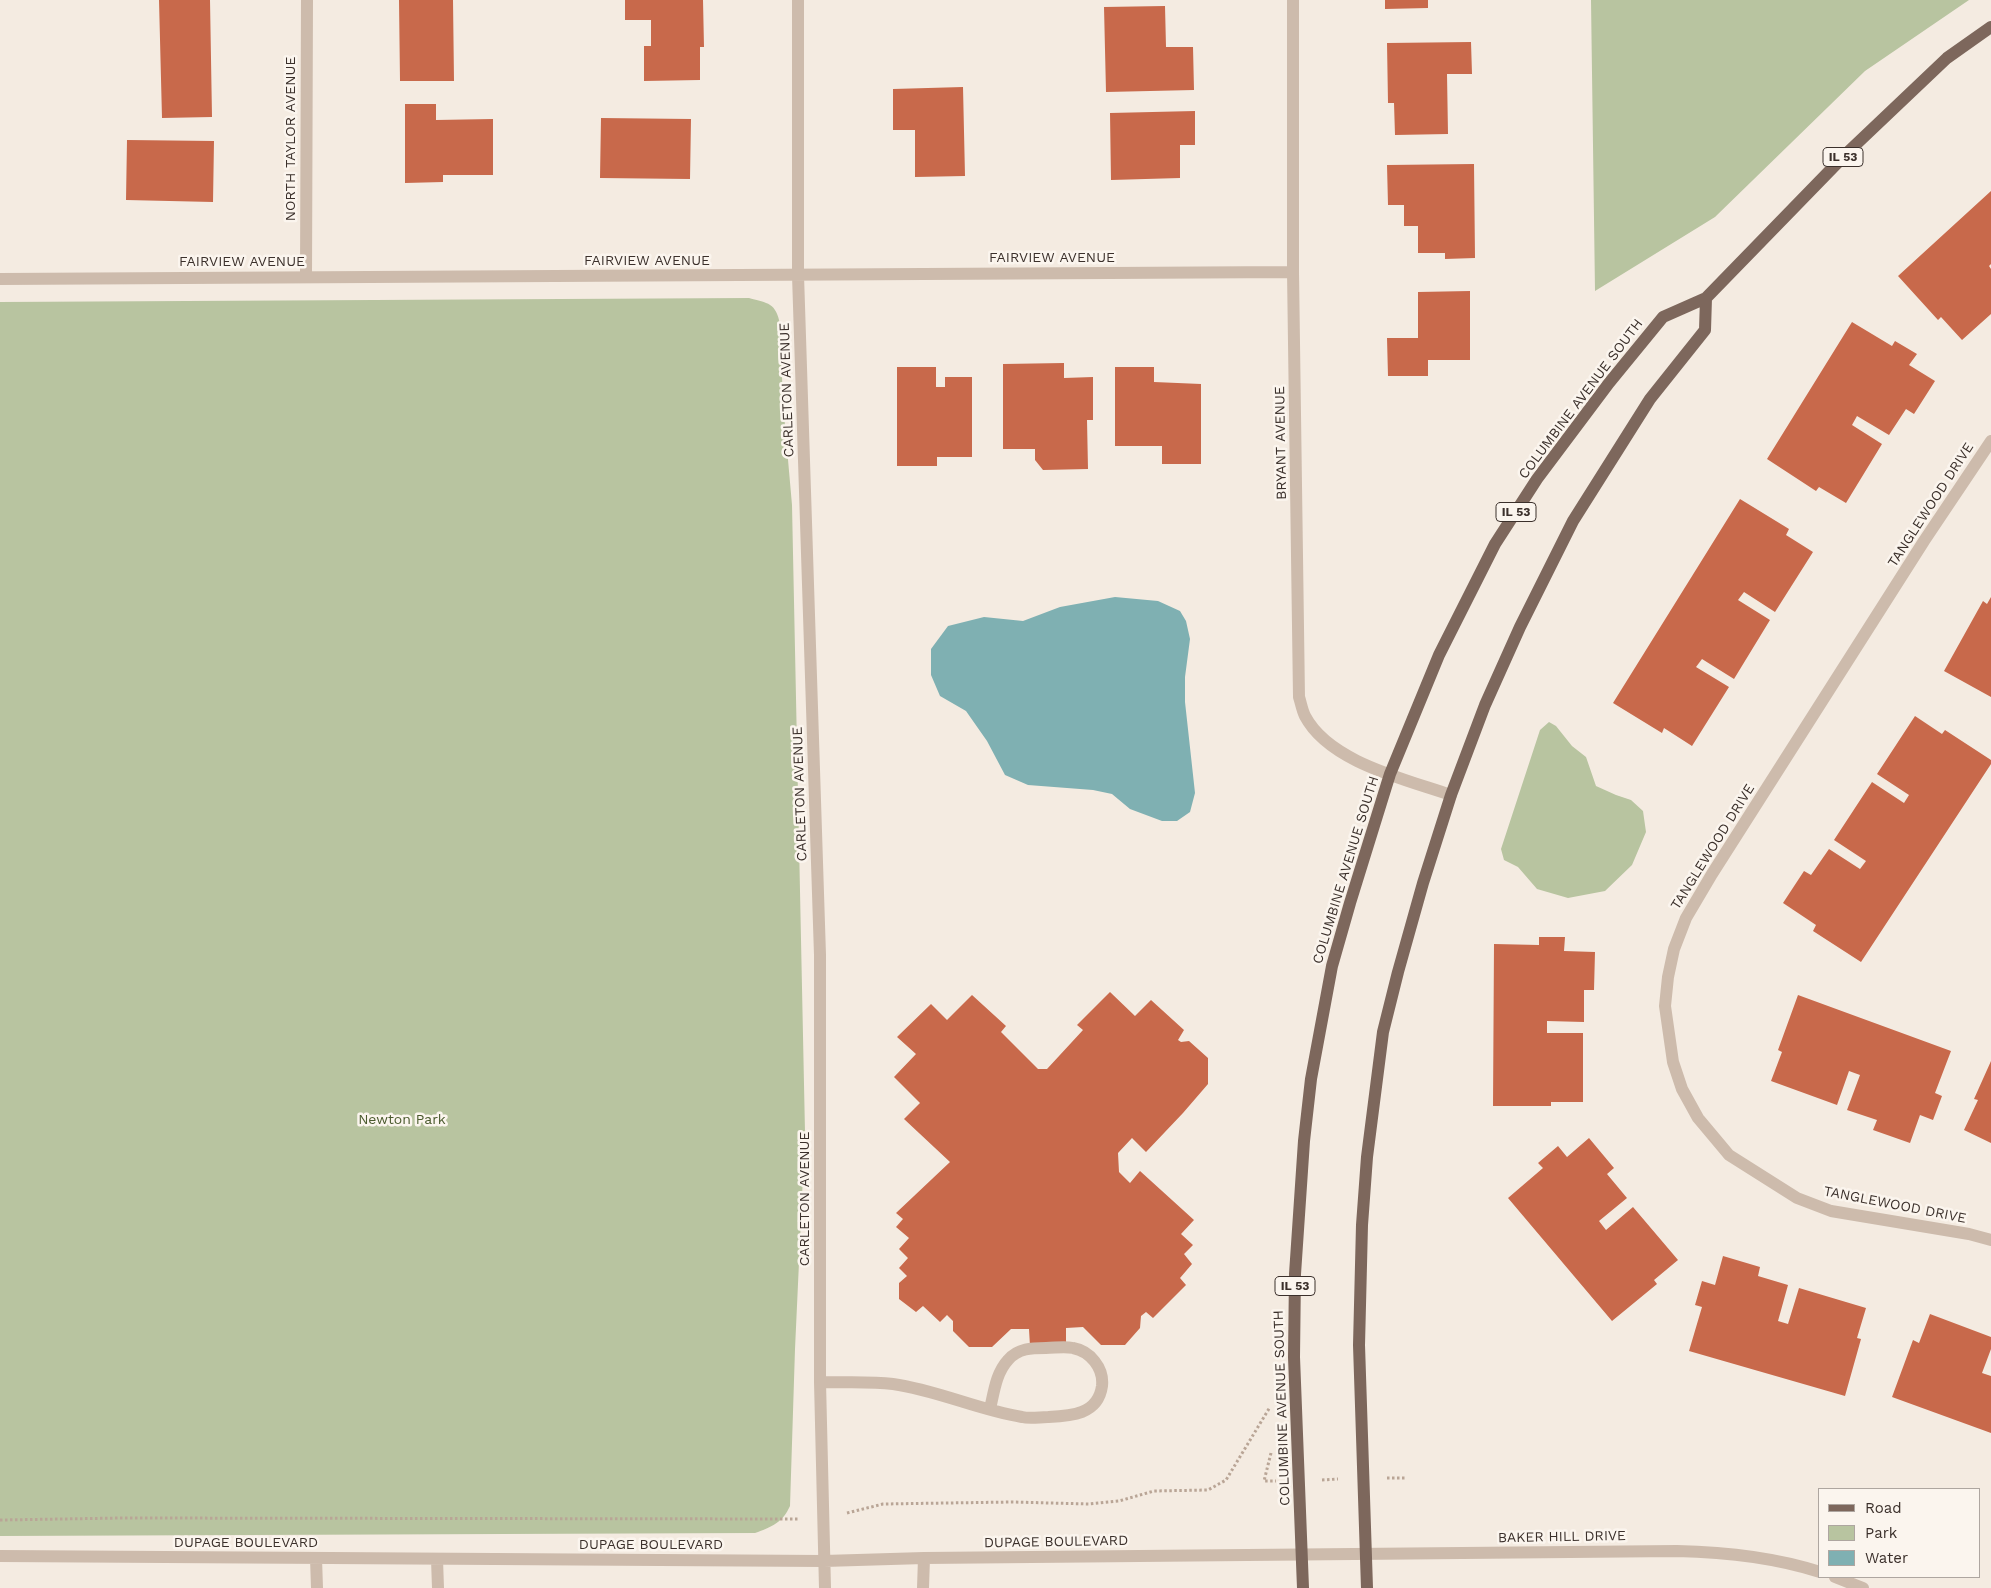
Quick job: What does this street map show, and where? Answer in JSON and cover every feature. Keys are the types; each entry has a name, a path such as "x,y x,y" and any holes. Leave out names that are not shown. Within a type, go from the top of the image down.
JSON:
{"main road":[{"name":"COLUMBINE AVENUE SOUTH","path":"1302,1555 1294,1357 1295,1274 1304,1141 1311,1079 1332,966 1390,774 1439,655 1494,544 1526,495 1609,383 1663,317 1706,298 1848,152 1947,58 1991,28"},
{"path":"1367,1588 1360,1345 1362,1225 1367,1157 1383,1032 1398,972 1450,795 1486,705 1520,628 1573,521 1650,399 1705,330 1706,298"},
{"name":"IL 53","path":"1302,1555 1303,1588"}],"street":[{"name":"NORTH TAYLOR AVENUE","path":"306,277 307,0"},
{"name":"CARLETON AVENUE","path":"798,0 798,275 820,955 820,1382 825,1588"},
{"name":"BRYANT AVENUE","path":"1293,0 1293,272 1300,697 1305,716 1322,738 1350,758 1450,795"},
{"name":"FAIRVIEW AVENUE","path":"0,278 1293,272"},
{"name":"TANGLEWOOD DRIVE","path":"1991,442 1919,550 1690,911 1674,949 1668,977 1665,1006 1673,1062 1682,1089 1698,1118 1729,1154 1797,1198 1831,1210 1969,1234 1991,1240"},
{"path":"820,1382 892,1384 925,1391 990,1409 1023,1418 1072,1416 1083,1413 1092,1406 1098,1397 1102,1387 1098,1365 1081,1350 1071,1347 1020,1350 1008,1359 1000,1370 990,1409"},
{"name":"BAKER HILL DRIVE","path":"1302,1555 1677,1550 1760,1558 1818,1571"},
{"name":"DUPAGE BOULEVARD","path":"0,1556 824,1561 924,1558 1302,1555"},
{"path":"316,1558 317,1588"},
{"path":"923,1588 924,1558"},
{"path":"437,1559 438,1588"},
{"path":"1837,1578 1864,1588"}],"path":[{"path":"0,1520 121,1518 824,1519 884,1504 1012,1502 1089,1504 1119,1502 1154,1491 1208,1490 1226,1480 1270,1406 1270,1415"},
{"path":"1272,1451 1264,1481 1405,1478"}],"green space":[{"path":"1591,0 1969,0 1865,71 1715,217 1595,291"},
{"name":"Newton Park","path":"749,298 770,305 776,312 780,324 783,403 792,505 805,1132 790,1506 787,1512 776,1523 755,1533 0,1536 0,302"},
{"path":"1549,722 1556,726 1572,746 1586,757 1596,786 1631,800 1643,811 1646,832 1632,865 1605,891 1568,898 1537,889 1518,867 1504,860 1501,849 1540,730"}],"water":[{"path":"1115,597 1158,601 1180,611 1186,621 1190,639 1185,677 1185,702 1195,793 1190,812 1177,821 1162,821 1130,809 1112,794 1093,790 1028,785 1005,775 987,741 966,711 940,696 931,675 931,649 948,626 984,617 1023,621 1060,607"}],"building":[{"path":"159,0 210,0 212,117 162,118"},
{"path":"399,0 453,0 454,81 400,81"},
{"path":"625,0 703,0 704,47 700,47 700,80 644,81 644,46 651,46 651,20 625,20"},
{"path":"1385,0 1428,0 1428,8 1385,9"},
{"path":"1165,6 1166,47 1193,47 1194,90 1106,92 1104,7"},
{"path":"1471,42 1472,74 1447,74 1448,134 1395,135 1394,103 1388,103 1387,43"},
{"path":"963,87 965,176 915,177 915,130 893,130 893,89"},
{"path":"405,104 436,104 436,120 493,119 493,175 443,175 443,182 405,183"},
{"path":"1195,111 1195,145 1180,145 1180,178 1111,180 1110,113"},
{"path":"601,118 691,119 690,179 600,178"},
{"path":"127,140 214,141 213,202 126,200"},
{"path":"1474,164 1475,258 1445,259 1445,253 1418,253 1418,226 1404,226 1404,205 1388,205 1387,165"},
{"path":"1991,191 1991,264 1989,266 1991,269 1991,314 1962,340 1941,317 1938,320 1898,276"},
{"path":"1470,291 1470,360 1428,360 1428,376 1388,376 1387,338 1418,338 1418,292"},
{"path":"1852,322 1892,346 1895,341 1917,354 1909,365 1935,381 1914,414 1906,409 1889,435 1857,416 1852,425 1882,444 1846,503 1819,487 1816,491 1767,459"},
{"path":"1064,363 1064,378 1093,377 1093,420 1087,420 1088,469 1043,470 1035,460 1035,449 1003,449 1003,364"},
{"path":"897,367 936,367 936,387 945,387 945,377 972,377 972,457 937,457 937,466 897,466"},
{"path":"1115,367 1154,367 1154,382 1201,384 1201,464 1162,464 1162,446 1115,446"},
{"path":"1740,499 1789,529 1786,535 1813,552 1775,612 1744,592 1738,600 1770,620 1734,679 1702,659 1696,667 1729,687 1692,746 1664,728 1662,733 1613,703"},
{"path":"1991,597 1991,697 1944,671 1983,601 1987,604"},
{"path":"1915,716 1942,734 1945,730 1991,760 1991,764 1861,962 1813,931 1816,925 1783,903 1804,871 1811,875 1829,849 1860,869 1866,861 1834,840 1872,782 1904,803 1909,795 1877,774"},
{"path":"1539,937 1565,937 1564,951 1595,952 1594,990 1584,990 1584,1022 1547,1021 1547,1033 1583,1033 1583,1102 1551,1102 1551,1106 1493,1106 1494,944 1539,945"},
{"path":"1110,992 1135,1016 1151,1000 1184,1030 1178,1040 1181,1042 1189,1041 1208,1058 1208,1084 1183,1113 1146,1152 1132,1138 1118,1153 1119,1172 1130,1183 1140,1171 1194,1220 1181,1234 1193,1245 1184,1254 1192,1264 1180,1278 1186,1285 1153,1318 1146,1312 1141,1316 1140,1328 1125,1345 1101,1345 1083,1327 1066,1328 1066,1346 1030,1346 1029,1329 1011,1329 992,1347 969,1347 953,1331 953,1321 947,1315 940,1322 923,1306 916,1312 899,1299 899,1283 907,1276 899,1268 908,1258 899,1249 909,1238 896,1227 903,1219 896,1213 950,1162 904,1119 920,1103 894,1077 916,1054 897,1037 931,1004 947,1020 972,995 1006,1026 1001,1032 1038,1069 1047,1069 1083,1030 1077,1025"},
{"path":"1798,995 1951,1051 1935,1093 1942,1096 1933,1120 1920,1115 1910,1143 1873,1130 1877,1120 1847,1110 1860,1075 1849,1071 1837,1105 1771,1081 1782,1052 1778,1050"},
{"path":"1991,1061 1991,1143 1964,1130 1978,1100 1974,1099"},
{"path":"1589,1138 1614,1168 1607,1174 1627,1198 1599,1221 1606,1230 1633,1207 1678,1260 1654,1280 1657,1284 1612,1321 1508,1198 1543,1168 1538,1163 1558,1146 1567,1157"},
{"path":"1723,1256 1760,1267 1758,1276 1788,1285 1778,1321 1788,1324 1799,1288 1866,1308 1857,1338 1861,1339 1845,1396 1689,1351 1702,1307 1695,1305 1702,1281 1715,1285"},
{"path":"1930,1314 1991,1337 1991,1349 1982,1373 1991,1376 1991,1433 1892,1397 1913,1340 1919,1343"}]}
